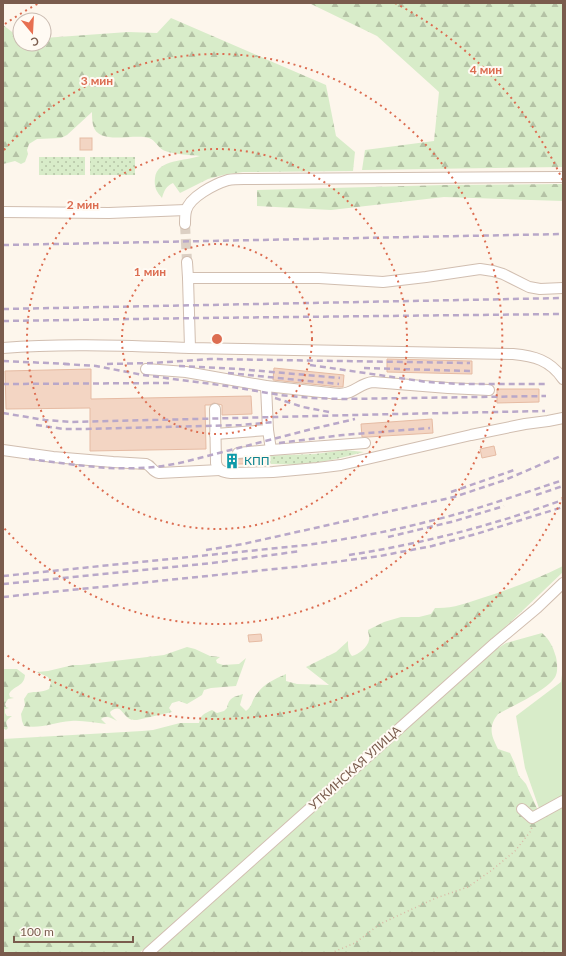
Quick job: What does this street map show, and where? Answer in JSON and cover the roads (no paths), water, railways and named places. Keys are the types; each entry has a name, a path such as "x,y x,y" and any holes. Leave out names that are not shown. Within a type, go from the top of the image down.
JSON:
{"street":[{"path":"185,224 186,210 194,199 216,184 229,180 563,177"},
{"path":"3,212 110,213 186,210"},
{"path":"187,262 190,348"},
{"path":"188,278 319,278 383,282 480,269 493,271 528,287 540,289 563,288"},
{"path":"3,348 34,345 60,345 513,354 542,360 560,374 563,379"},
{"path":"146,369 186,372 266,386 339,394 351,392 366,383 373,382 490,390"},
{"path":"266,386 268,430 271,450"},
{"path":"215,409 216,463 220,470"},
{"path":"3,450 53,457 149,464 156,473 220,470 231,473 273,472 341,464 492,430 563,418"},
{"path":"215,434 268,430"},
{"path":"238,453 365,443"},
{"name":"УТКИНСКАЯ УЛИЦА","path":"148,953 495,643 537,608 563,583"},
{"path":"522,809 532,818 563,801"}],"tunnel":[{"path":"185,224 187,262"}],"railway":[{"path":"3,245 563,234"},
{"path":"3,309 563,298"},
{"path":"3,321 563,314"},
{"path":"107,364 154,363 210,359 470,363"},
{"path":"3,361 69,364"},
{"path":"64,364 96,366 143,375 227,386 280,395 312,398 342,399 546,396"},
{"path":"310,365 427,382 460,384 546,384"},
{"path":"179,366 239,369 340,378"},
{"path":"364,368 470,371"},
{"path":"228,373 339,384"},
{"path":"3,384 169,383"},
{"path":"275,398 303,407 329,412"},
{"path":"3,413 45,420 72,422 545,411"},
{"path":"29,459 111,468 156,467 184,462 355,419"},
{"path":"36,425 64,429 86,429 241,425 275,422"},
{"path":"279,443 343,435 430,428"},
{"path":"206,550 243,544 454,497 505,480 563,455"},
{"path":"451,492 517,469"},
{"path":"3,576 307,545 352,538 411,526 461,513 563,480"},
{"path":"536,495 563,486"},
{"path":"349,555 406,545 462,532 563,500"},
{"path":"388,537 455,521 504,506"},
{"path":"3,597 304,566 380,556 432,546 563,507"},
{"path":"3,584 212,563 301,551"}],"place":[{"name":"КПП","path":"232,461"}]}
